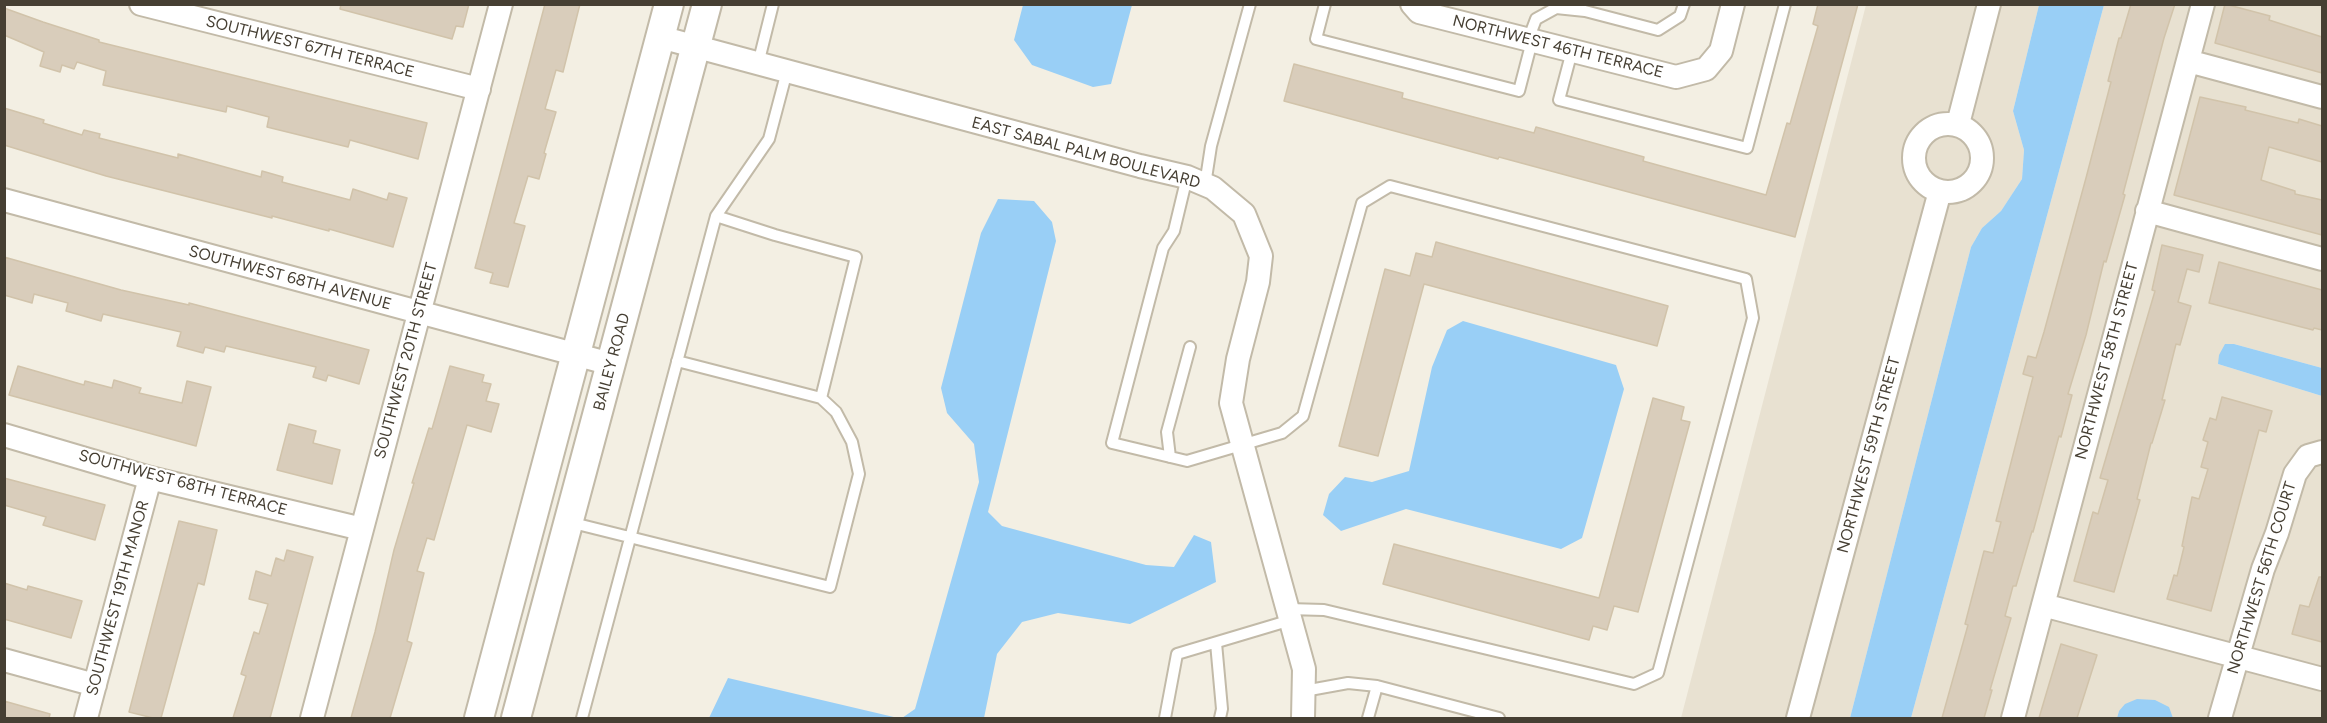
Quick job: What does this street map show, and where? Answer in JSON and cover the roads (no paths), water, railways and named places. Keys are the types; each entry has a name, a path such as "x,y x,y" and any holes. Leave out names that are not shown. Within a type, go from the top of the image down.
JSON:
{"street":[{"name":"SOUTHWEST 67TH TERRACE","path":"141,4 479,89"},
{"name":"SOUTHWEST 20TH STREET","path":"312,718 501,4"},
{"path":"479,718 669,4"},
{"name":"BAILEY ROAD","path":"516,718 707,4"},
{"name":"NORTHWEST 46TH TERRACE","path":"1412,4 1419,12 1676,77 1706,69 1721,51 1733,4"},
{"path":"1958,124 1989,4"},
{"name":"NORTHWEST 58TH STREET","path":"2013,718 2203,4"},
{"name":"EAST SABAL PALM BOULEVARD","path":"660,37 1196,181 1213,188 1244,214 1261,256 1258,282 1238,359 1231,403 1304,669 1303,718"},
{"path":"2188,62 2322,97"},
{"path":"1948,123 1958,124 1976,136 1981,145 1982,166 1970,184 1961,190 1951,192 1931,188 1918,174 1914,154 1917,144 1929,129 1948,123"},
{"name":"NORTHWEST 59TH STREET","path":"1798,718 1940,191"},
{"name":"SOUTHWEST 68TH AVENUE","path":"4,200 419,314 611,364"},
{"path":"2147,211 2322,259"},
{"name":"SOUTHWEST 68TH TERRACE","path":"4,435 150,478 362,529"},
{"name":"NORTHWEST 56TH COURT","path":"2220,718 2263,569 2295,474 2308,456 2322,452"},
{"name":"SOUTHWEST 19TH MANOR","path":"86,718 150,478"},
{"path":"2043,605 2322,679"},
{"path":"4,660 95,685"}],"lane":[{"path":"758,64 773,4"},
{"path":"1165,718 1177,654 1216,643 1290,615 1324,610 1634,684 1658,673 1753,318 1746,279 1390,186 1362,203 1303,416 1282,433 1187,461 1112,443 1162,248 1174,231 1211,146 1250,4"},
{"path":"1325,4 1316,39 1519,91 1536,19 1556,8 1585,11 1658,30 1680,16 1684,4"},
{"path":"1572,51 1559,100 1747,148 1785,4"},
{"path":"582,718 716,216 769,139 787,71"},
{"path":"716,216 856,257 820,398"},
{"path":"1170,457 1167,432 1190,347"},
{"path":"569,522 830,587 859,474 852,442 836,412 820,398 677,361"},
{"path":"1216,643 1222,709 1220,718"},
{"path":"1304,691 1348,683 1377,687 1499,718"},
{"path":"1368,718 1377,687"}],"water":[{"path":"1023,5 1132,5 1111,84 1093,87 1032,65 1014,40"},
{"path":"2039,5 2104,5 1911,718 1850,718 1971,247 1982,228 2001,211 2022,179 2024,150 2013,111"},
{"path":"998,199 1034,201 1052,222 1056,241 988,512 1002,526 1146,565 1174,567 1194,535 1211,542 1216,582 1130,624 1058,613 1022,622 997,654 984,718 902,718 915,709 979,482 974,444 947,413 941,388 981,233"},
{"path":"1463,321 1616,365 1624,389 1582,538 1561,549 1406,509 1341,531 1323,515 1329,494 1345,477 1372,482 1409,471 1432,367 1447,330"},
{"path":"2225,344 2234,344 2322,368 2322,396 2218,364 2219,355"},
{"path":"728,678 898,718 709,718"},
{"path":"2137,699 2155,700 2169,707 2173,718 2117,718 2125,704"}]}
